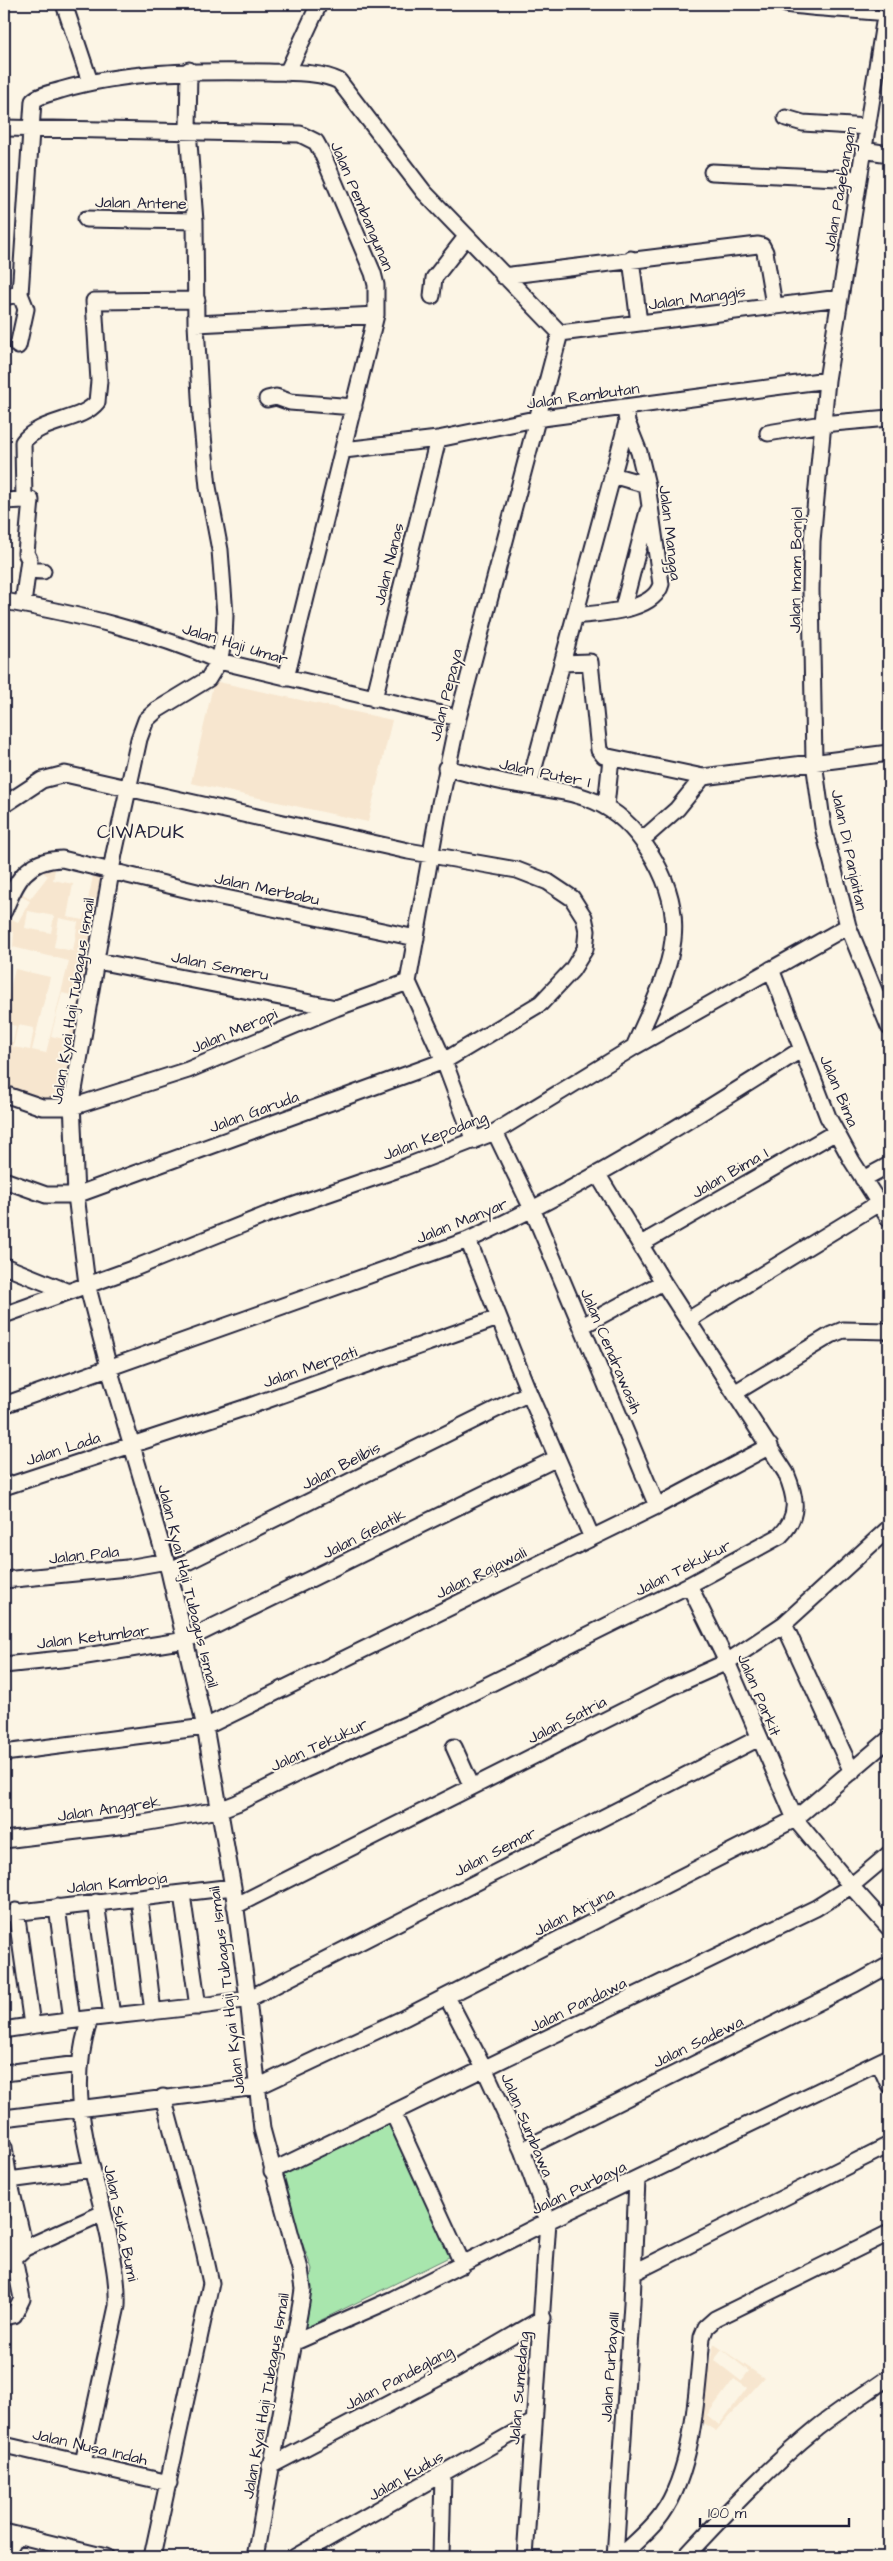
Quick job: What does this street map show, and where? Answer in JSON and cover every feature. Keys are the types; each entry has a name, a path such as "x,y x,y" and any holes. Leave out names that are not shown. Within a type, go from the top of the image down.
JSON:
{"street":[{"path":"64,4 90,82"},
{"path":"287,73 318,4"},
{"path":"786,4 815,8 886,8"},
{"name":"Jalan Pagebangan","path":"826,380 886,8"},
{"path":"189,70 188,130 195,221 196,324 201,415 208,487 220,550 223,583 224,639 219,661"},
{"path":"18,346 26,309 20,294 26,230 31,106 36,98 90,82 123,76 189,70 287,73 326,76 339,81 424,192 560,333"},
{"path":"786,118 803,124 868,127"},
{"name":"Jalan Pembangunan","path":"4,128 188,130 300,134 316,142 373,273 376,285 376,316 286,678"},
{"path":"863,150 889,154"},
{"path":"712,172 858,179"},
{"name":"Jalan Antene","path":"86,219 195,221"},
{"path":"432,296 434,278 466,237"},
{"path":"503,276 631,259 762,246 765,252 774,305"},
{"path":"631,259 639,323"},
{"path":"4,297 20,294"},
{"name":"Jalan Manggis","path":"560,333 840,298"},
{"path":"24,500 23,442 41,428 93,406 98,397 94,301 197,300"},
{"path":"196,324 376,316"},
{"name":"Jalan Pepaya","path":"408,982 446,768 535,420 560,333"},
{"name":"Jalan Rambutan","path":"344,450 438,439 535,420 626,415 826,380"},
{"name":"Jalan Imam Bonjol","path":"814,762 812,541 826,380"},
{"path":"267,399 276,397 290,402 354,407"},
{"path":"529,786 612,475 626,415"},
{"name":"Jalan Mangga","path":"575,616 646,603 659,591 661,584 647,485 639,452 626,415"},
{"path":"768,433 822,424 889,418"},
{"name":"Jalan Nanas","path":"374,699 438,439"},
{"path":"612,475 647,485"},
{"path":"4,500 32,500 26,553 35,570 23,604"},
{"path":"623,608 649,507"},
{"name":"Jalan Haji Umar","path":"4,601 79,615 197,651 219,661 458,718"},
{"name":"Jalan Kyai Haji Tubagus Ismail","path":"219,661 208,679 157,710 146,720 139,739 112,870 72,1107 76,1196 87,1284 109,1368 168,1566 205,1727 233,1887 248,1999 262,2129 296,2253 303,2289 255,2557"},
{"path":"562,663 589,661 600,753 611,758 703,777 889,752"},
{"path":"606,806 611,758"},
{"name":"Jalan Di Panjaitan","path":"814,762 823,827 848,926 889,1024"},
{"name":"Jalan Puter I","path":"446,768 573,794 606,806 622,819 642,840 662,873 668,887 673,914 674,940 667,970 634,1047"},
{"name":"Jalan Garuda","path":"4,805 42,780 65,774 128,790 408,851 517,870 548,882 572,898 580,906 587,932 585,949 572,970 542,1003 444,1061 76,1196"},
{"path":"642,840 678,809 703,777"},
{"name":"Jalan Merbabu","path":"4,911 18,882 26,871 47,860 62,859 197,892 416,938"},
{"name":"Jalan Kepodang","path":"4,1314 132,1269 266,1215 495,1132 634,1047 848,926"},
{"name":"Jalan Semeru","path":"97,961 336,1008"},
{"name":"Jalan Bima","path":"771,969 814,1082 836,1132 889,1219"},
{"path":"408,982 444,1061 474,1141"},
{"name":"Jalan Merapi","path":"4,1094 42,1107 72,1107 188,1070 336,1008 408,982"},
{"name":"Jalan Manyar","path":"4,1405 468,1240 532,1211 598,1175 802,1049"},
{"name":"Jalan Cendrawasih","path":"495,1132 582,1326 657,1506"},
{"name":"Jalan Bima I","path":"641,1244 836,1132"},
{"path":"863,1179 889,1165"},
{"name":"Jalan Tekukur","path":"219,1810 423,1718 689,1585 780,1536 790,1526 794,1516 791,1484 770,1446 663,1282 598,1175"},
{"path":"4,1180 46,1195 76,1196"},
{"path":"688,1320 879,1203"},
{"path":"468,1240 528,1392 592,1538"},
{"path":"4,1266 66,1291"},
{"path":"582,1326 663,1282"},
{"name":"Jalan Merpati","path":"133,1445 498,1318"},
{"path":"736,1392 843,1330 889,1331"},
{"name":"Jalan Belibis","path":"168,1566 528,1392"},
{"name":"Jalan Lada","path":"4,1488 59,1467 133,1445"},
{"name":"Jalan Rajawali","path":"4,1753 205,1727 657,1506 770,1446"},
{"name":"Jalan Gelatik","path":"186,1640 557,1458"},
{"name":"Jalan Satria","path":"235,1906 671,1687 727,1662 784,1624 889,1528"},
{"name":"Jalan Pala","path":"4,1580 168,1566"},
{"name":"Jalan Parkit","path":"689,1585 727,1662 795,1819 889,1928"},
{"path":"784,1624 852,1772"},
{"name":"Jalan Ketumbar","path":"4,1665 80,1657 186,1640"},
{"name":"Jalan Semar","path":"4,2030 72,2020 198,2007 248,1999 759,1738"},
{"name":"Jalan Arjuna","path":"4,2118 257,2086 447,1997 710,1860 795,1819 889,1739"},
{"path":"454,1747 472,1787"},
{"name":"Jalan Anggrek","path":"4,1840 143,1823 219,1810"},
{"name":"Jalan Pandawa","path":"272,2171 485,2070 816,1908 851,1886 889,1854"},
{"name":"Jalan Kamboja","path":"10,1912 233,1887"},
{"path":"182,1894 198,2007"},
{"path":"139,1898 153,2012"},
{"path":"96,1902 112,2016"},
{"path":"57,1906 72,2020"},
{"path":"10,1912 32,2025"},
{"name":"Jalan Sadewa","path":"522,2150 855,1984 889,1965"},
{"name":"Jalan Sumbawa","path":"447,1997 485,2070 522,2150 548,2221"},
{"name":"Jalan Suka Bumi","path":"83,2463 118,2306 116,2277 79,2108 80,2064 90,2019"},
{"name":"Jalan Purbaya","path":"293,2343 393,2300 548,2221 884,2060 889,2084"},
{"path":"4,2073 80,2064"},
{"path":"152,2557 210,2283 202,2242 164,2097"},
{"path":"393,2113 463,2265"},
{"path":"633,2273 889,2145"},
{"path":"4,2147 20,2253 22,2299 14,2315 4,2317"},
{"path":"9,2180 92,2168"},
{"name":"Jalan PurbayaIII","path":"615,2557 638,2179"},
{"path":"20,2253 103,2213"},
{"name":"Jalan Sumedang","path":"525,2557 533,2422 543,2318 548,2221"},
{"path":"4,2223 20,2253"},
{"path":"620,2557 662,2515 669,2503 684,2464 694,2423 702,2337 706,2327 715,2320 889,2233"},
{"name":"Jalan Pandeglang","path":"270,2466 457,2368 543,2318"},
{"path":"685,2557 750,2488 791,2450 852,2402 889,2377"},
{"name":"Jalan Kudus","path":"294,2557 443,2475 533,2422"},
{"name":"Jalan Nusa Indah","path":"4,2446 169,2483"},
{"path":"441,2557 443,2475"},
{"path":"4,2557 10,2533 106,2557"}],"shaded area":[{"path":"214,681 392,720 368,822 191,783"},
{"path":"46,862 109,872 80,1012 65,1101 33,1100 4,1087 4,1063 7,1047 4,1046 4,1040 13,1042 16,1026 4,1023 4,1013 15,969 50,977 32,1050 46,1053 69,961 13,947 14,932 4,931 4,915 15,891 31,871","holes":["56,864 94,871 84,920 67,917 73,884 53,880","37,868 48,876 30,899 19,891","19,895 30,901 18,922 7,917","28,911 54,916 51,933 25,928","59,918 78,922 73,951 54,947","62,993 79,997 68,1040 51,1036","18,1025 34,1028 30,1050 13,1047"]},
{"path":"714,2344 764,2378 716,2431 696,2419","holes":["722,2350 749,2371 741,2381 714,2360","734,2379 747,2388 719,2425 707,2415"]}],"green space":[{"path":"389,2121 451,2256 303,2329 312,2269 277,2176"}],"railway":[{"path":"861,4 889,10"}],"district":[{"name":"CIWADUK","path":"141,832"}]}
